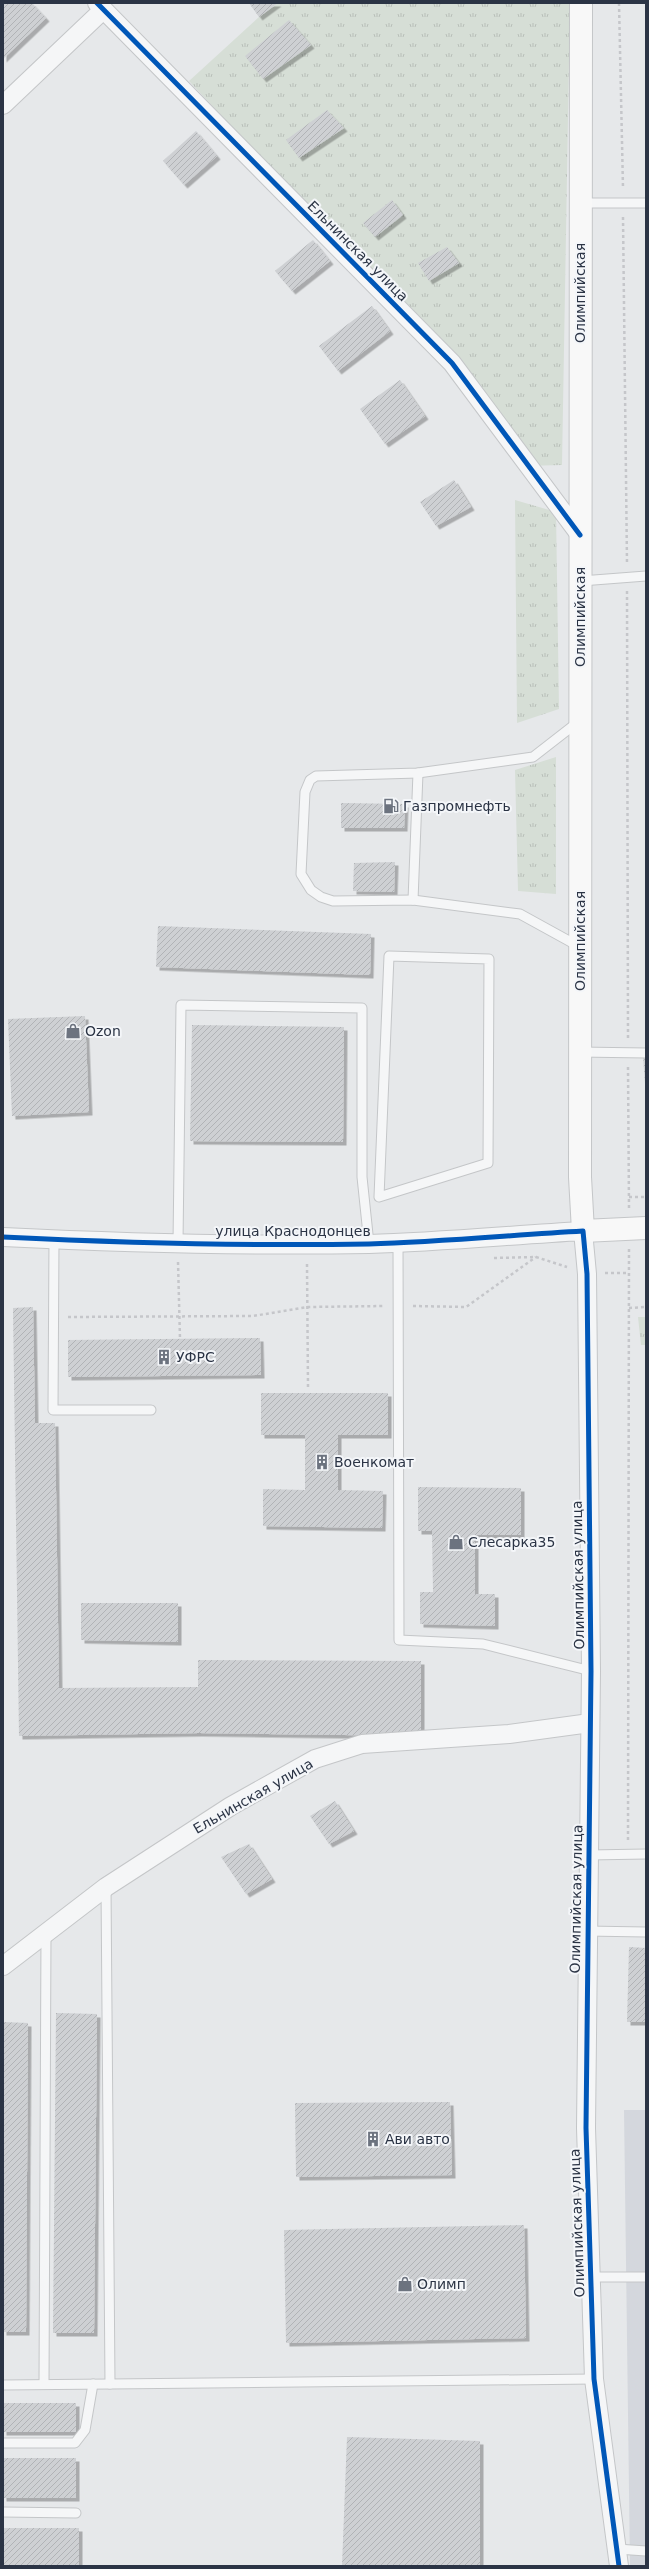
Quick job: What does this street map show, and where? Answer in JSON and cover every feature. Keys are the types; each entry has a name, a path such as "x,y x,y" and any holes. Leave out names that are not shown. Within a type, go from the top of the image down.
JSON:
{"main road":[{"name":"Олимпийская","path":"581,3 581,581 579,721 581,948 578,1052 580,1177 583,1231"},
{"name":"улица Краснодонцев","path":"583,1231 646,1228"}],"street":[{"path":"3,105 100,6"},
{"name":"Ельнинская улица","path":"100,6 452,363 580,535"},
{"name":"улица Краснодонцев","path":"3,1237 54,1240 178,1243 368,1244 583,1231"},
{"name":"Олимпийская улица","path":"583,1231 587,1274 590,1671 589,1855 586,1931 586,2128 592,2277 594,2379 618,2557"},
{"name":"Ельнинская улица","path":"3,1966 106,1887 230,1803 315,1759 362,1744 510,1734 590,1723"}],"lane":[{"path":"580,203 646,203"},
{"path":"581,581 646,576"},
{"path":"579,721 533,757 418,773 334,774 316,776 310,780 305,792 301,874 311,890 321,897 333,901 413,900 520,914 581,948"},
{"path":"413,900 418,773"},
{"path":"389,956 489,959 488,1163 379,1197 389,956"},
{"path":"178,1243 181,1005 362,1008 362,1176 368,1244"},
{"path":"578,1052 646,1053"},
{"path":"54,1240 53,1410 151,1410"},
{"path":"398,1242 399,1640 483,1644 590,1671"},
{"path":"589,1855 646,1854"},
{"path":"106,1887 110,2384"},
{"path":"586,1931 646,1932"},
{"path":"44,2384 46,1933"},
{"path":"592,2277 646,2277"},
{"path":"3,2385 594,2379"},
{"path":"3,2443 75,2443 85,2430 93,2384"},
{"path":"3,2512 76,2513"},
{"path":"618,2557 646,2551"}],"path":[{"path":"619,3 623,203 627,578"},
{"path":"629,1197 646,1197"},
{"path":"178,1243 180,1339"},
{"path":"307,1243 308,1387"},
{"path":"53,1317 253,1316 308,1307 466,1307 536,1257"},
{"path":"490,1258 536,1257 587,1274 629,1273"},
{"path":"629,1308 646,1307"}],"shaded area":[{"path":"624,2110 646,2110 646,2566 630,2566"}],"green space":[{"path":"278,3 570,3 562,465 525,466 480,392 189,81 259,17"},
{"path":"515,500 556,512 559,709 517,723"},
{"path":"556,757 556,894 518,891 515,770"},
{"path":"638,1317 646,1317 646,1345 641,1345"}],"building":[{"path":"3,3 32,3 46,18 3,59"},
{"path":"249,3 278,3 259,17"},
{"path":"289,20 311,45 263,79 245,56"},
{"path":"327,110 344,128 299,158 286,140"},
{"path":"196,131 217,156 184,185 163,161"},
{"path":"392,200 403,215 375,237 363,223"},
{"path":"313,240 330,261 292,291 275,271"},
{"path":"447,247 459,263 429,281 418,263"},
{"path":"372,306 390,331 338,371 319,346"},
{"path":"400,380 425,416 385,444 360,409"},
{"path":"454,480 471,507 436,526 420,502"},
{"path":"341,803 405,804 404,828 341,828"},
{"path":"395,862 394,892 353,891 354,863"},
{"path":"158,926 371,934 370,975 156,967"},
{"path":"85,1016 89,1112 12,1116 8,1019"},
{"path":"192,1025 344,1027 343,1142 190,1141"},
{"path":"643,1056 646,1056 646,1084 645,1084"},
{"path":"33,1307 35,1423 55,1423 59,1688 198,1687 198,1660 421,1661 421,1736 199,1733 19,1736 13,1308"},
{"name":"УФРС","path":"260,1338 261,1375 68,1377 68,1340"},
{"name":"Военкомат","path":"261,1393 388,1393 388,1435 338,1435 338,1490 383,1491 382,1528 263,1526 263,1489 305,1490 305,1435 261,1435"},
{"path":"418,1487 521,1488 521,1535 475,1535 475,1594 495,1594 495,1626 420,1624 420,1592 433,1592 432,1531 418,1531"},
{"path":"81,1603 178,1603 178,1642 81,1640"},
{"path":"335,1801 354,1831 329,1844 310,1816"},
{"path":"249,1844 272,1879 246,1894 221,1857"},
{"path":"629,1947 646,1948 646,2022 627,2022"},
{"path":"56,2013 97,2014 94,2333 53,2333"},
{"path":"3,2022 28,2023 26,2332 3,2332"},
{"name":"Ави авто","path":"450,2102 452,2175 296,2177 295,2103"},
{"name":"Олимп","path":"524,2225 526,2338 286,2343 284,2230"},
{"path":"3,2403 76,2403 76,2432 3,2432"},
{"path":"347,2437 480,2441 480,2566 342,2566"},
{"path":"3,2458 76,2458 76,2498 3,2498"},
{"path":"3,2528 79,2528 79,2566 3,2566"}],"cycle path":[{"path":"97,3 452,363 580,535"},
{"path":"3,1237 186,1244 323,1245 422,1242 583,1231 587,1274 591,1671 586,2128 594,2379 619,2566"}],"place":[{"name":"Газпромнефть","path":"391,806"},
{"name":"Ozon","path":"73,1031"},
{"name":"УФРС","path":"164,1357"},
{"name":"Военкомат","path":"322,1462"},
{"name":"Слесарка35","path":"456,1542"},
{"name":"Ави авто","path":"373,2139"},
{"name":"Олимп","path":"405,2284"}]}
